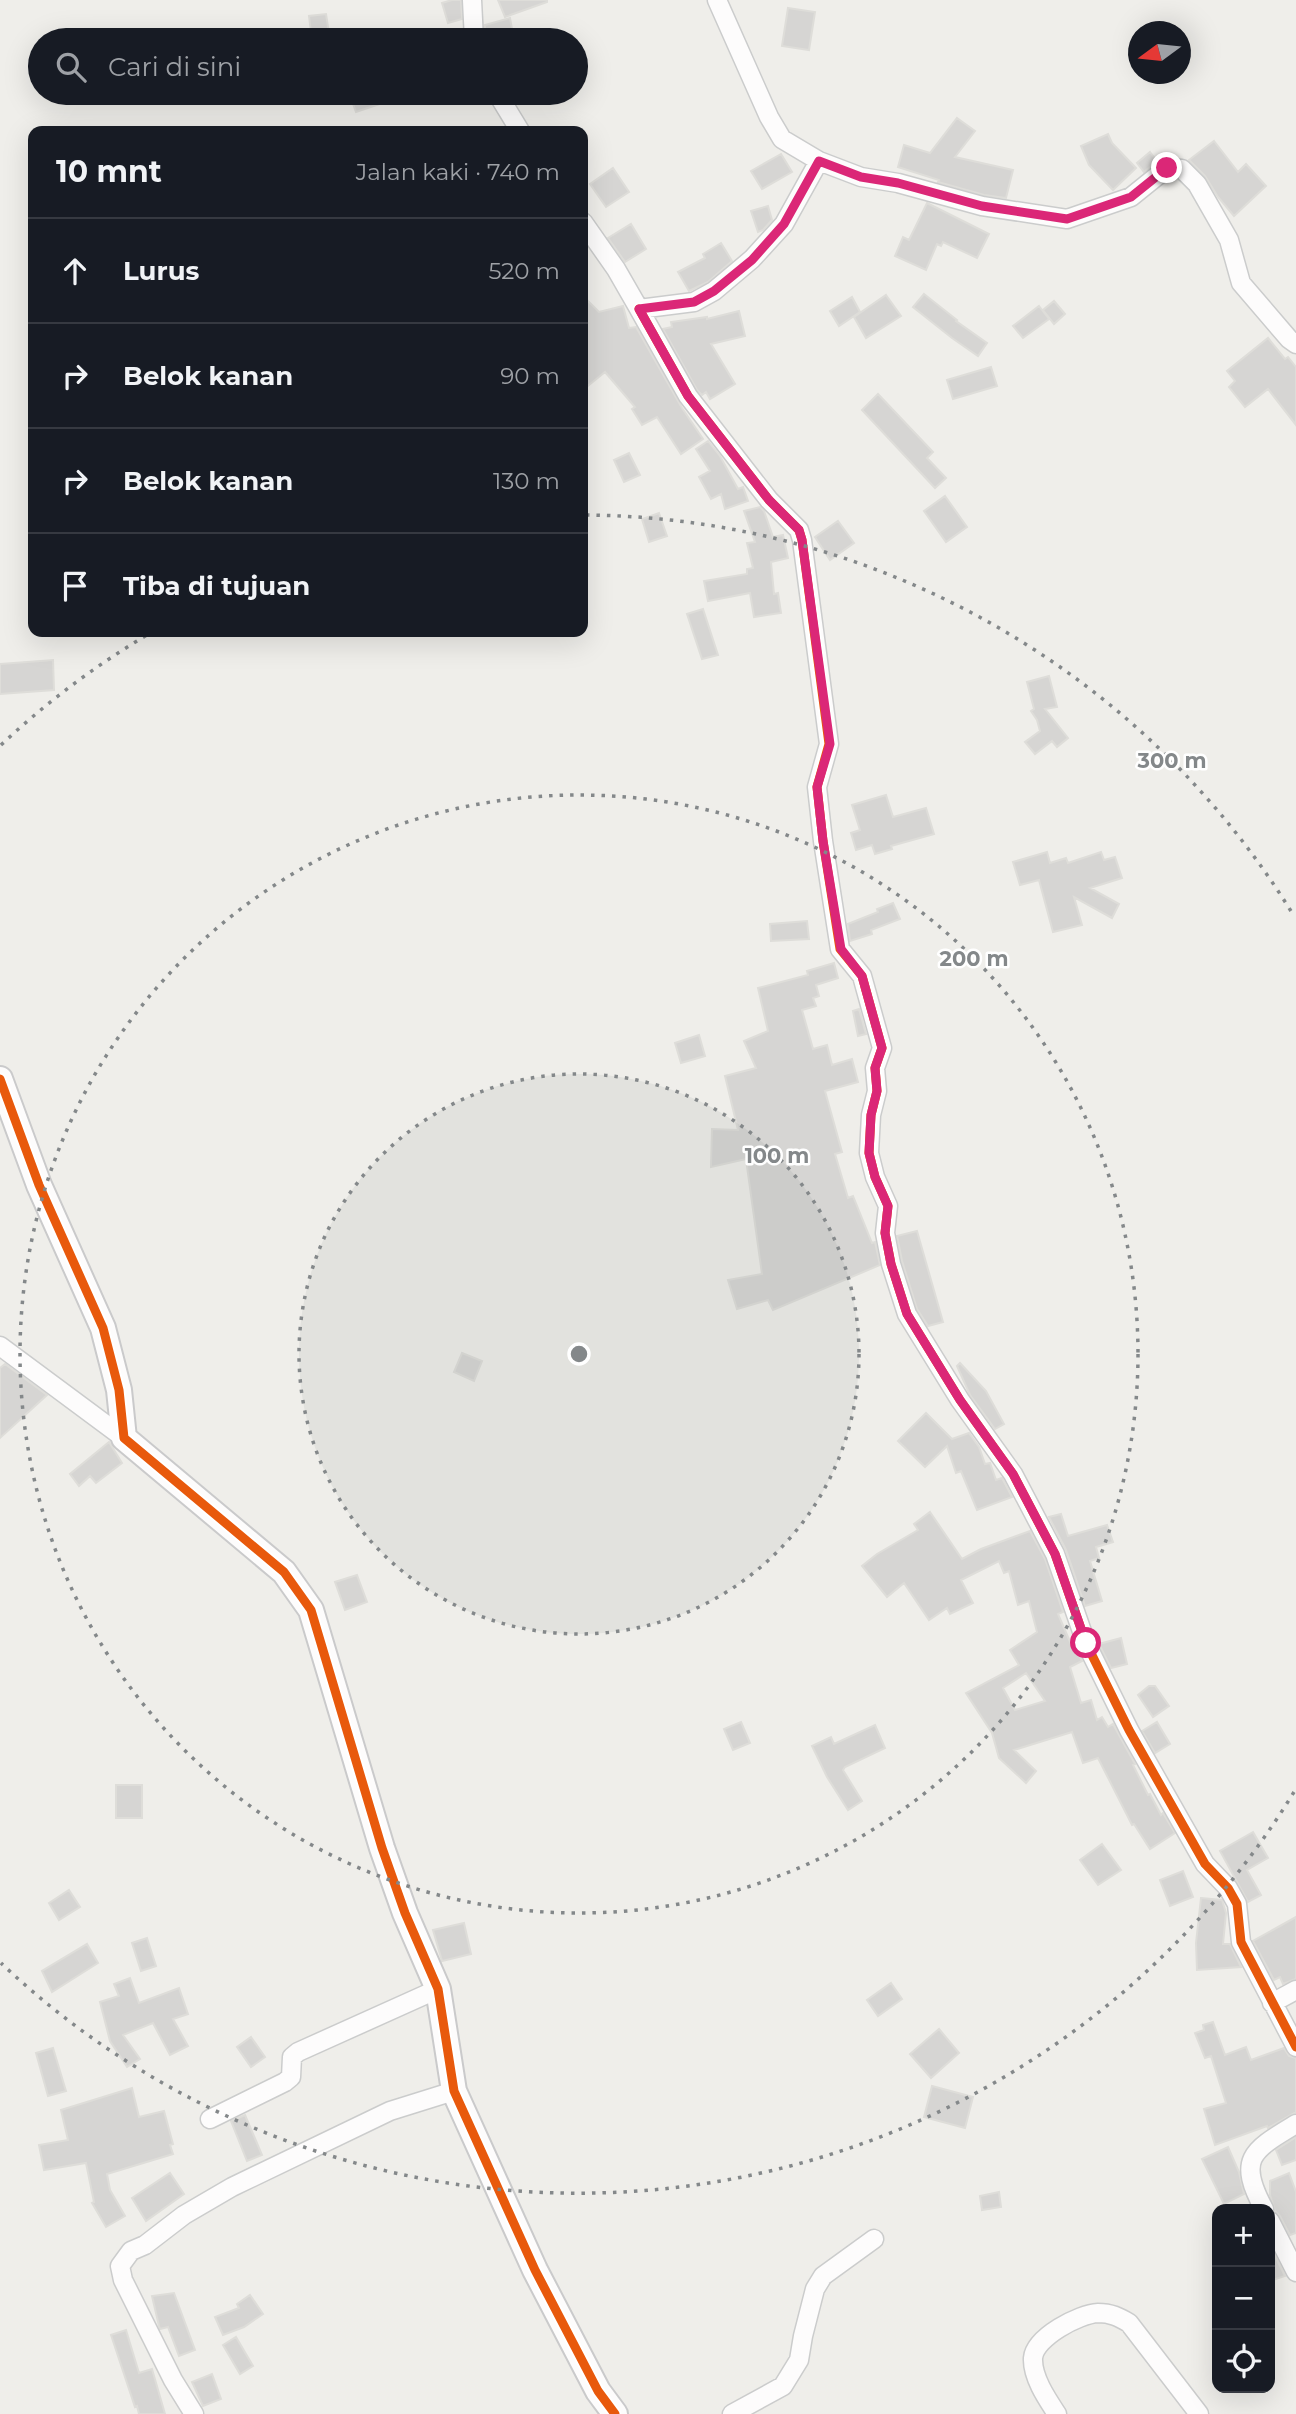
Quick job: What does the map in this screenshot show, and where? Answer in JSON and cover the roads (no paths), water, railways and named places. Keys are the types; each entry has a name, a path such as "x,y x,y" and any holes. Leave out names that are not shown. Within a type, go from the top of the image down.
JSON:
{"street":[{"path":"472,0 473,28"},
{"path":"717,0 769,117 782,139 819,161 861,177 898,183 982,206 1067,219 1131,197 1167,168 1182,169 1197,184 1228,240 1241,283 1296,344"},
{"path":"504,105 517,126"},
{"path":"639,309 694,302 714,291 752,260 784,224 819,161"},
{"path":"588,229 616,269 688,396 769,500 799,530 802,540 830,744 817,787 823,841 841,949 862,976 882,1048 875,1068 877,1091 871,1115 869,1153 875,1177 888,1206 885,1233 891,1264 907,1314 960,1400 1013,1474 1055,1554 1086,1643 1129,1730 1205,1864 1228,1888 1237,1904 1241,1941 1296,2047"},
{"path":"0,1079 40,1185 103,1328 119,1390 124,1438"},
{"path":"0,1346 124,1438 284,1572 311,1610 382,1847 405,1913 438,1989 454,2091 535,2270 598,2391 615,2414"},
{"path":"210,2119 285,2082 291,2077 292,2057 298,2052 438,1989"},
{"path":"1272,2003 1296,1990"},
{"path":"194,2414 173,2380 122,2280 120,2266 131,2250 145,2245 184,2215 232,2187 339,2134 390,2111 454,2091"},
{"path":"1261,2204 1255,2194 1250,2174 1253,2154 1262,2144 1296,2124"},
{"path":"1275,2231 1296,2272"},
{"path":"732,2414 783,2386 799,2360 815,2288 823,2276 874,2239"},
{"path":"1057,2414 1036,2372 1033,2359 1036,2348 1052,2333 1082,2316 1100,2313 1115,2315 1129,2323 1199,2414"}]}
